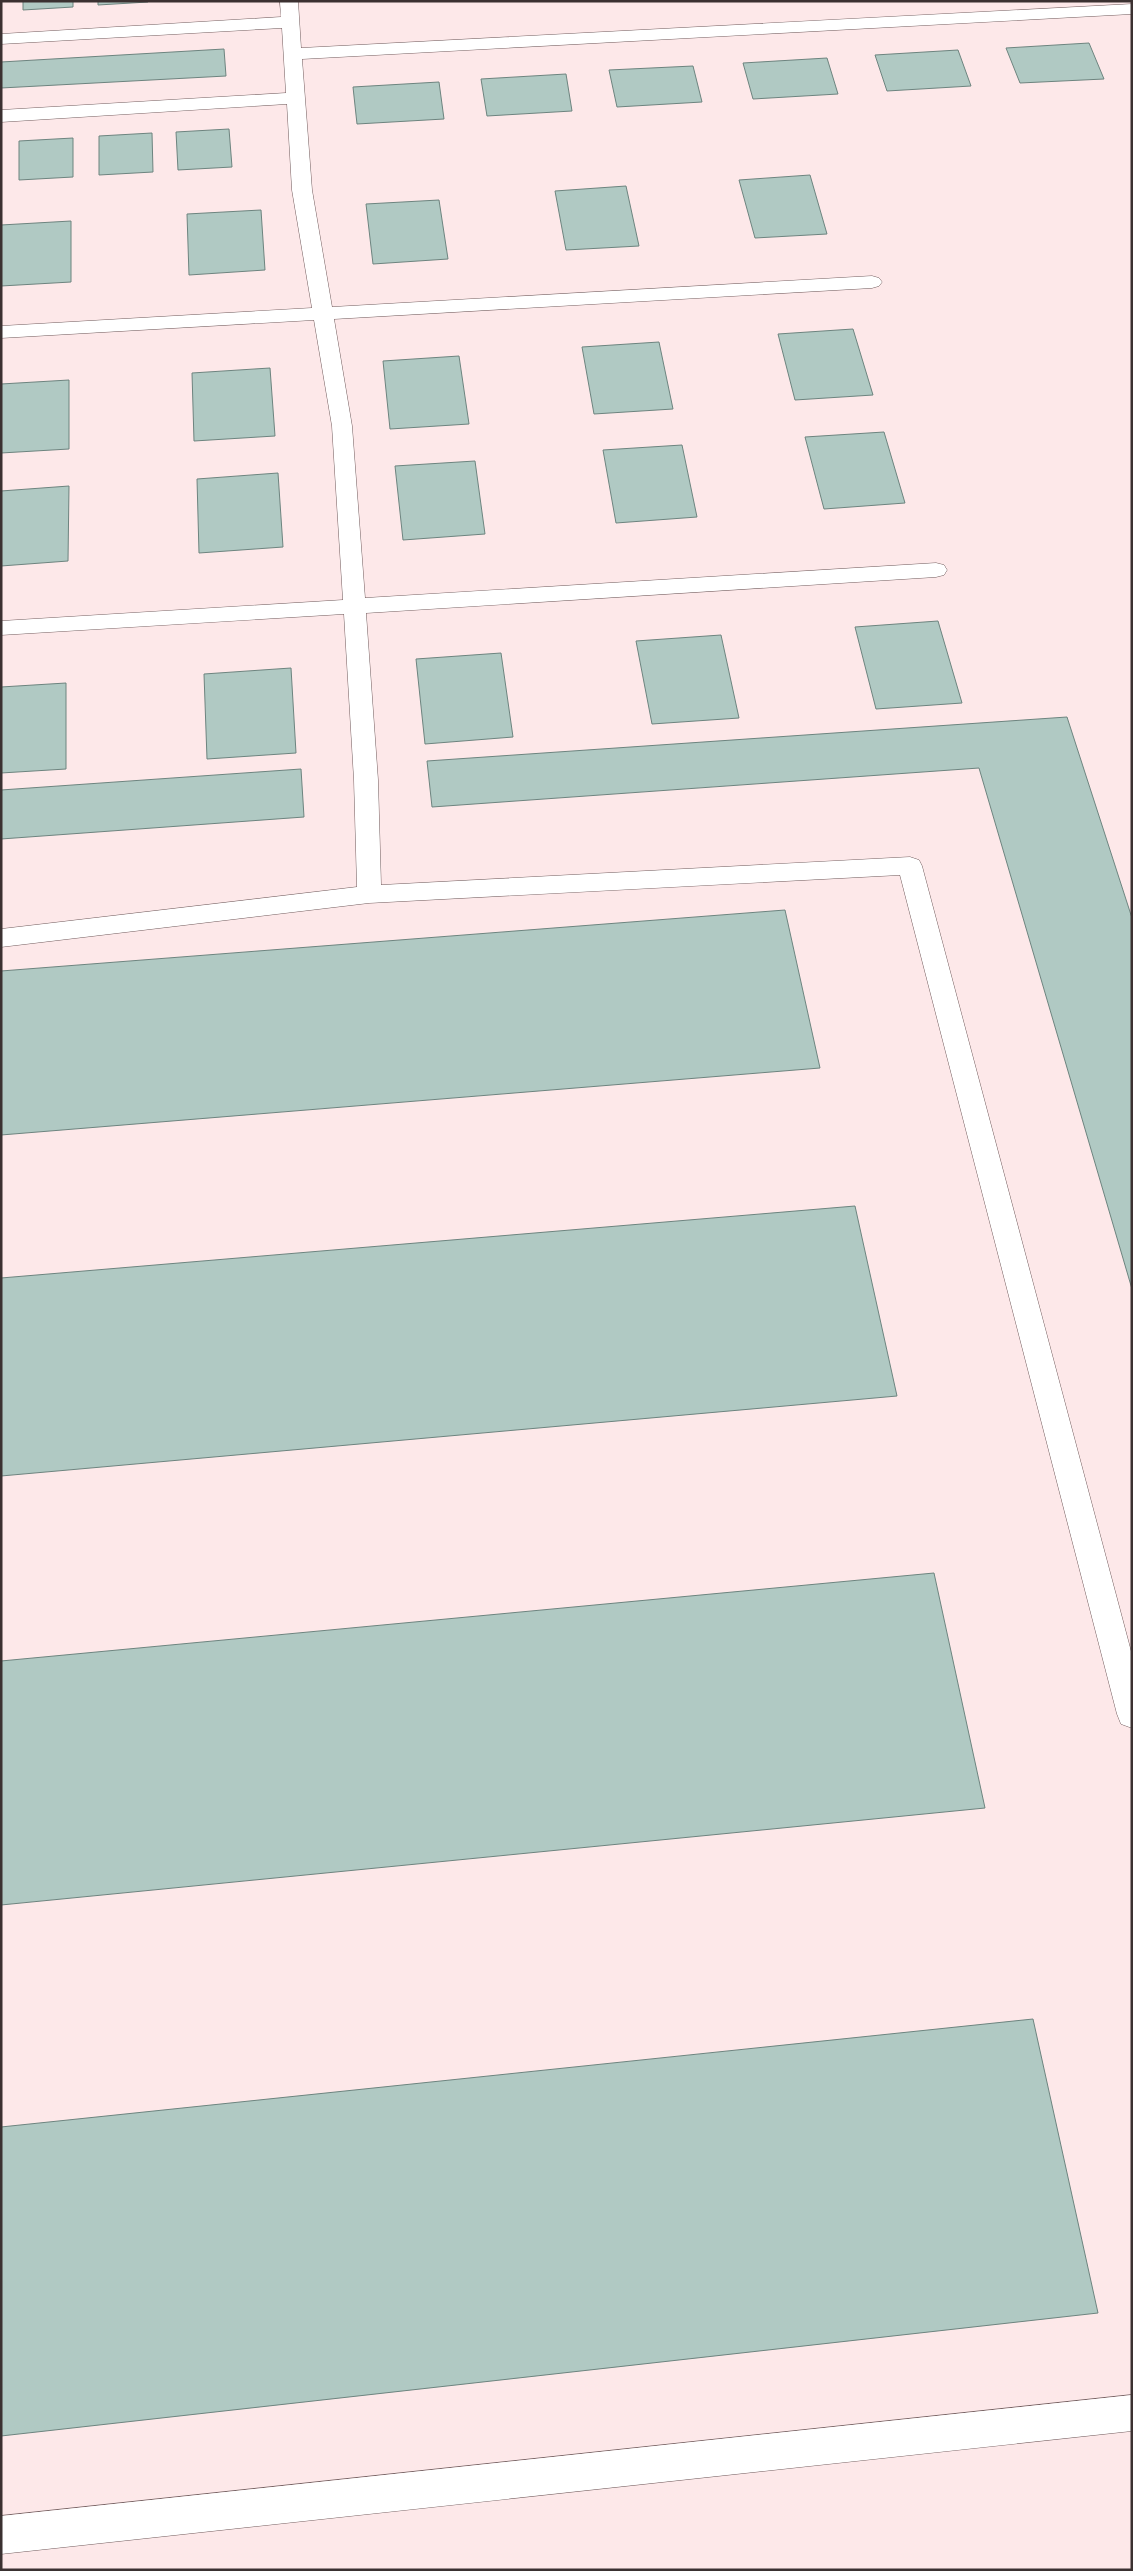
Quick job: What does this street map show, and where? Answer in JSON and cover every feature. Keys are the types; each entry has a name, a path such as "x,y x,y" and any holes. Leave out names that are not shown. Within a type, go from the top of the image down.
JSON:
{"lane":[{"path":"289,1 302,190 342,426 366,780 369,894"},
{"path":"293,54 1132,9"},
{"path":"1,39 290,22"},
{"path":"1,116 296,98"},
{"path":"1,332 872,282"},
{"path":"1,628 936,570"},
{"path":"1,938 369,894 910,866 1132,1714"},
{"path":"1,2535 1132,2412"}],"building":[{"path":"23,1 73,1 73,7 23,10"},
{"path":"98,1 148,1 148,2 98,5"},
{"path":"1089,43 1104,79 1020,83 1006,48"},
{"path":"224,49 226,76 1,88 1,62"},
{"path":"958,50 971,86 887,91 875,55"},
{"path":"827,58 838,94 753,99 743,63"},
{"path":"693,66 702,102 617,107 609,70"},
{"path":"566,74 572,111 487,116 481,79"},
{"path":"439,82 444,119 357,124 353,87"},
{"path":"229,129 232,167 178,170 176,132"},
{"path":"152,133 153,172 99,175 99,136"},
{"path":"73,138 73,177 19,180 19,141"},
{"path":"810,175 827,234 755,238 739,180"},
{"path":"626,186 639,246 566,250 555,191"},
{"path":"439,200 448,259 373,264 366,204"},
{"path":"261,210 265,270 189,275 187,214"},
{"path":"71,221 71,282 1,286 1,225"},
{"path":"853,329 873,395 795,400 778,334"},
{"path":"659,342 673,409 594,414 582,347"},
{"path":"459,356 469,424 390,429 383,361"},
{"path":"270,368 275,436 194,441 192,373"},
{"path":"69,380 69,449 1,453 1,384"},
{"path":"884,432 905,503 824,509 805,437"},
{"path":"682,445 697,517 616,523 603,450"},
{"path":"475,461 485,534 403,540 395,466"},
{"path":"278,473 283,547 199,553 197,479"},
{"path":"69,486 68,561 1,566 1,491"},
{"path":"938,621 962,703 876,709 855,627"},
{"path":"721,635 739,718 652,724 636,641"},
{"path":"501,653 513,737 425,744 416,659"},
{"path":"291,668 296,753 207,759 204,674"},
{"path":"66,683 66,769 1,773 1,687"},
{"path":"1067,717 1132,918 1132,1289 979,768 432,807 427,761"},
{"path":"301,769 304,817 1,839 1,790"},
{"path":"785,910 820,1068 1,1135 1,971"},
{"path":"855,1206 897,1396 1,1476 1,1278"},
{"path":"934,1573 985,1808 1,1905 1,1661"},
{"path":"1033,2019 1098,2313 1,2436 1,2127"}]}
